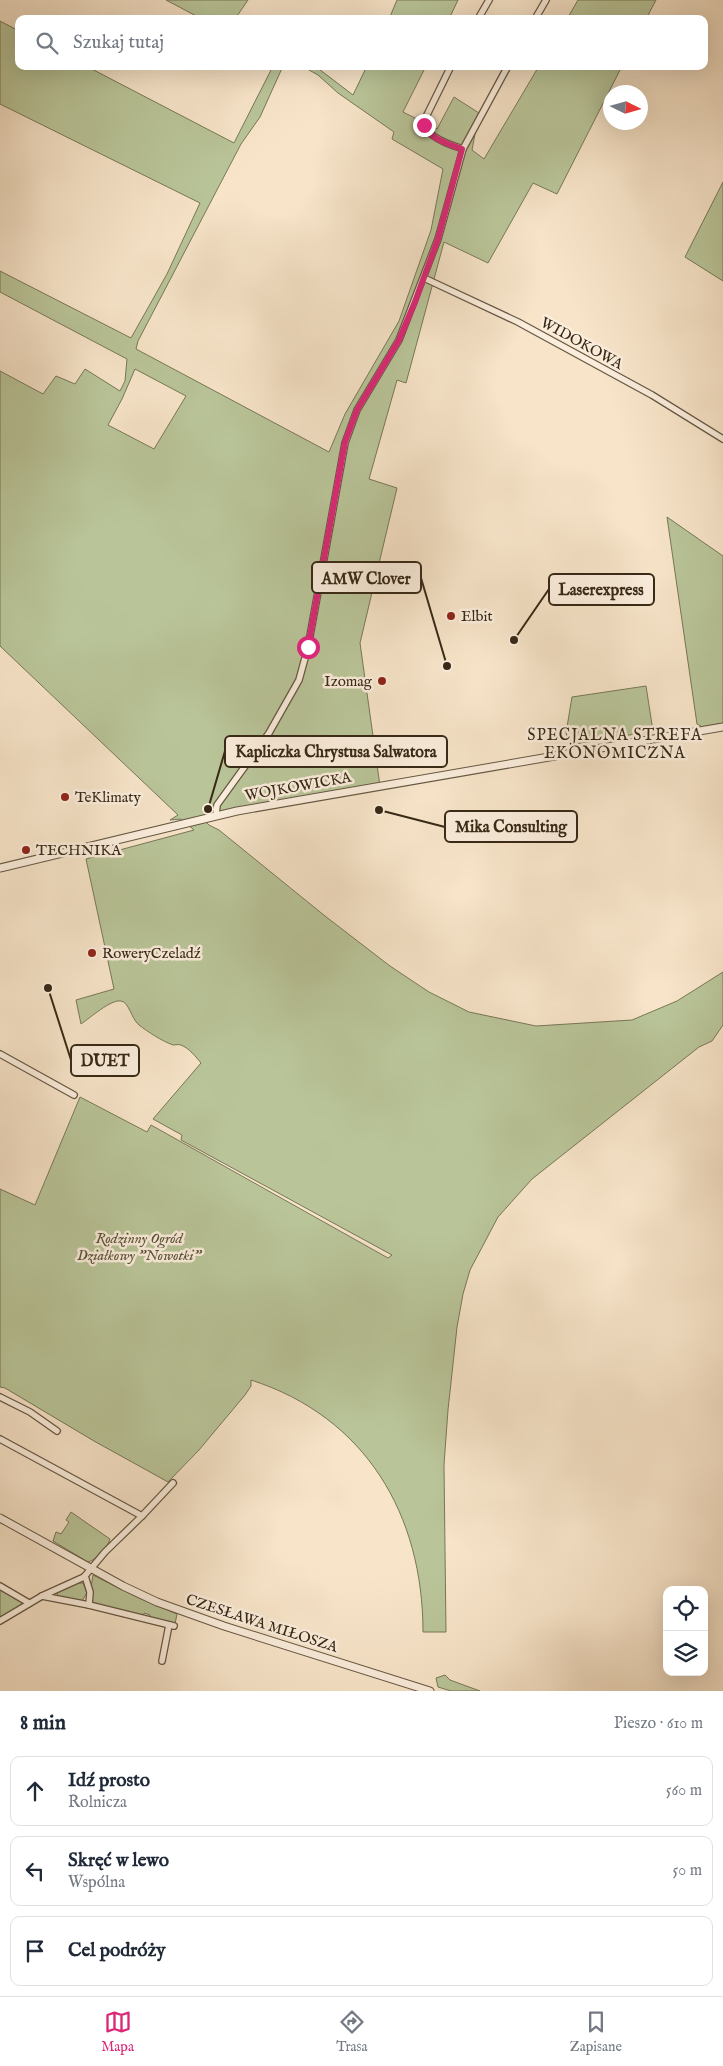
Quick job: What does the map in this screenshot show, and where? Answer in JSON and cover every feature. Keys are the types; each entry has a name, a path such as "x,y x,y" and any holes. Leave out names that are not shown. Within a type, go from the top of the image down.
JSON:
{"street":[{"path":"480,15 489,0"},
{"path":"537,15 546,0"},
{"path":"449,70 424,121 424,125 426,130 432,135 462,149"},
{"path":"216,815 217,805 269,733 299,680 308,647 345,442 357,410 399,340 424,278 448,206 462,149 506,70"},
{"name":"WIDOKOWA","path":"424,278 518,322 652,395 723,439"},
{"name":"WOJKOWICKA","path":"0,868 216,815 723,728"},
{"path":"0,1054 74,1095"},
{"path":"0,1397 30,1412 57,1431"},
{"path":"0,1439 142,1516"},
{"path":"0,1621 42,1596 85,1576 105,1552 173,1484"},
{"name":"CZESŁAWA MIŁOSZA","path":"0,1518 140,1594 174,1609 430,1691"},
{"path":"85,1576 90,1592 89,1605"},
{"path":"0,1586 29,1603"},
{"path":"42,1596 89,1605 172,1626 162,1661"}],"green space":[{"path":"166,0 248,0 238,15 194,15"},
{"path":"397,0 458,0 451,15 391,15"},
{"path":"578,0 656,0 648,15 569,15"},
{"name":"Rodzinny Ogród Działkowy \"Nowotki\"","path":"0,21 15,29 15,70 94,70 234,143 271,70 281,70 260,117 241,144 138,341 136,349 329,452 345,414 399,321 431,230 443,169 392,139 394,132 338,93 318,75 309,70 320,70 353,95 365,70 424,70 403,112 437,129 454,97 479,113 472,150 484,159 537,70 620,70 612,85 603,85 603,103 557,194 533,183 488,263 444,242 406,383 397,380 369,479 397,488 360,643 380,786 204,818 200,816 390,966 429,992 469,1012 536,1026 632,1020 677,1001 723,972 723,1025 712,1041 699,1047 532,1179 498,1217 470,1270 457,1327 444,1465 446,1632 423,1632 420,1589 412,1548 399,1511 380,1476 356,1445 326,1419 291,1397 251,1380 251,1386 245,1395 199,1450 168,1482 5,1388 0,1387 0,1189 35,1205 80,1097 147,1132 151,1125 388,1258 392,1255 181,1140 182,1135 153,1119 201,1063 187,1048 181,1045 173,1045 143,1028 136,1022 126,1004 121,1001 106,1006 81,1024 76,1000 114,989 86,859 194,830 181,819 170,820 178,815 0,646 0,371 43,394 56,376 75,384 85,369 120,391 125,381 127,359 0,292 0,271 131,338 167,274 200,203 0,104","holes":["135,369 186,396 154,449 108,425"]},
{"path":"723,182 723,281 685,257"},
{"path":"667,517 723,556 723,723 702,727 697,724"},
{"path":"646,686 653,731 570,745 566,733 572,697"},
{"path":"71,1512 110,1539 101,1553 95,1559 88,1562 53,1541 56,1532 61,1534 69,1522 66,1520"},
{"path":"93,1575 177,1614 175,1624 150,1618 150,1615 144,1613 143,1617 95,1605 92,1602 91,1588"},
{"path":"76,1583 83,1583 87,1593 82,1601 58,1596 57,1593"},
{"path":"0,1589 29,1602 0,1617"},
{"path":"445,1675 450,1680 480,1691 451,1691 438,1687 436,1678"}],"place":[{"name":"Elbit","path":"451,616"},
{"name":"Laserexpress","path":"514,640"},
{"name":"AMW Clover","path":"447,666"},
{"name":"Izomag","path":"382,681"},
{"name":"TeKlimaty","path":"65,797"},
{"name":"Kapliczka Chrystusa Salwatora","path":"208,809"},
{"name":"Mika Consulting","path":"379,810"},
{"name":"TECHNIKA","path":"26,850"},
{"name":"RoweryCzeladź","path":"92,953"},
{"name":"DUET","path":"48,988"}],"district":[{"name":"SPECJALNA STREFA EKONOMICZNA","path":"615,743"}],"route":[{"path":"308,647 345,442 357,410 399,340 415,302 438,239 462,149 432,135 426,130 424,125"}]}
